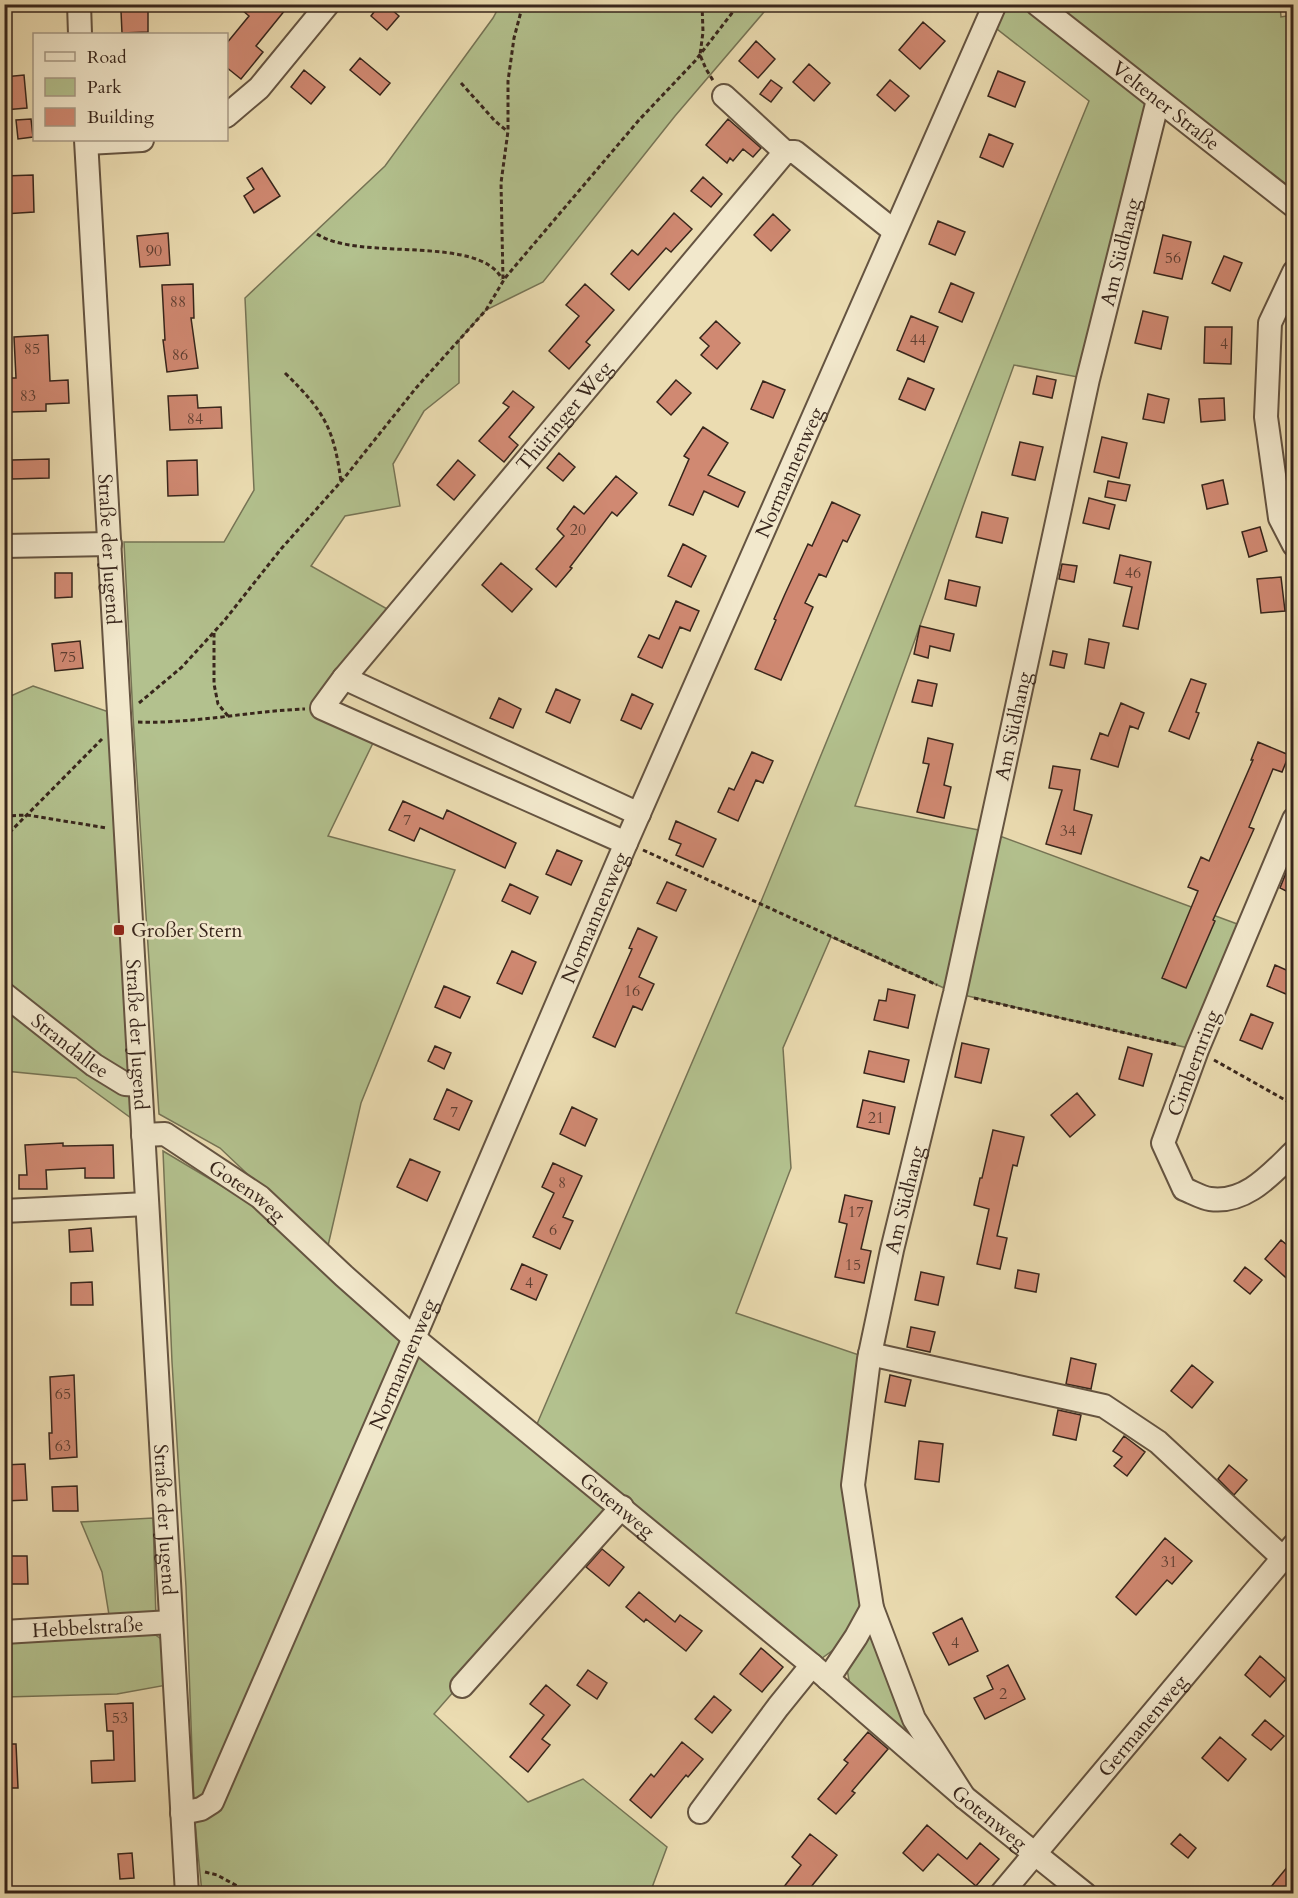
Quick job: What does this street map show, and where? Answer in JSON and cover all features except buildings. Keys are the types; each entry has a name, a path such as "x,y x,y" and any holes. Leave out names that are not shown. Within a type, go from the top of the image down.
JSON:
{"street":[{"path":"79,4 80,33"},
{"path":"228,114 259,88 328,4"},
{"name":"Normannenweg","path":"182,1812 201,1809 212,1802 626,843 995,4"},
{"name":"Veltener Straße","path":"1037,4 1293,206"},
{"path":"724,96 785,152 795,152 894,231"},
{"name":"Am Südhang","path":"964,1797 914,1719 872,1608 852,1485 870,1354 892,1250 955,993 1088,379 1158,100"},
{"name":"Straße der Jugend","path":"87,141 187,1893"},
{"name":"Thüringer Weg","path":"322,708 344,678 785,152"},
{"path":"1293,272 1270,323 1266,417 1280,518 1293,545"},
{"path":"4,546 110,544"},
{"path":"344,678 639,814"},
{"path":"322,708 626,843"},
{"name":"Cimbernring","path":"1293,819 1197,1050 1162,1143 1184,1189 1210,1199 1231,1197 1258,1187 1293,1152"},
{"name":"Strandallee","path":"4,994 94,1065 125,1084 141,1085"},
{"name":"Gotenweg","path":"143,1135 165,1134 260,1197 414,1338 820,1672 964,1797 1085,1893"},
{"path":"4,1211 147,1204"},
{"name":"Germanenweg","path":"870,1354 1104,1406 1158,1442 1288,1551 1001,1893"},
{"path":"462,1686 622,1507"},
{"path":"700,1812 778,1707 820,1672 872,1608"},
{"name":"Hebbelstraße","path":"4,1632 171,1622"}],"path":[{"path":"503,281 501,183 508,131 508,81 522,4"},
{"path":"702,4 703,32 700,55 706,69 724,96"},
{"path":"4,838 121,720 182,667 214,632 281,549 341,482 416,388 486,310 503,281 639,120 700,55 739,4"},
{"path":"461,83 495,121 508,131"},
{"path":"317,234 324,238 386,250 430,250 465,255 493,268 503,281"},
{"path":"285,373 309,397 333,435 341,482"},
{"path":"214,632 214,684 218,704 228,717"},
{"path":"121,720 140,723 228,717 263,711 322,708"},
{"path":"4,816 27,815 127,831"},
{"path":"185,1868 217,1875 252,1893"}],"green space":[{"path":"500,5 770,5 675,116 543,282 486,310 459,340 459,383 424,411 393,464 400,506 345,516 311,566 389,610 313,707 373,743 328,836 455,870 361,1103 327,1250 220,1148 159,1114 124,542 224,542 254,490 245,298 385,166 493,18"},
{"path":"995,5 1280,5 1281,17 1293,15 1293,195 1158,101 1088,379 1014,365 855,806 989,832 1248,928 1197,1050 955,993 831,937 783,1048 791,1168 736,1313 859,1355 864,1603 840,1645 818,1661 622,1500 537,1424 760,904 1089,101 988,22"},
{"path":"33,686 109,712 131,1118 76,1078 5,1071 4,699"},
{"path":"163,1151 252,1204 408,1335 209,1790 194,1805 186,1587 172,1362"},
{"path":"420,1350 610,1513 434,1714 528,1802 583,1779 667,1847 650,1893 202,1893 195,1823 222,1807"},
{"path":"153,1518 156,1619 110,1621 102,1572 81,1522"},
{"path":"874,1625 934,1761 850,1686 847,1669"},
{"path":"154,1634 164,1641 167,1685 117,1694 5,1697 4,1641"}],"place":[{"name":"Großer Stern","path":"119,930"}]}
